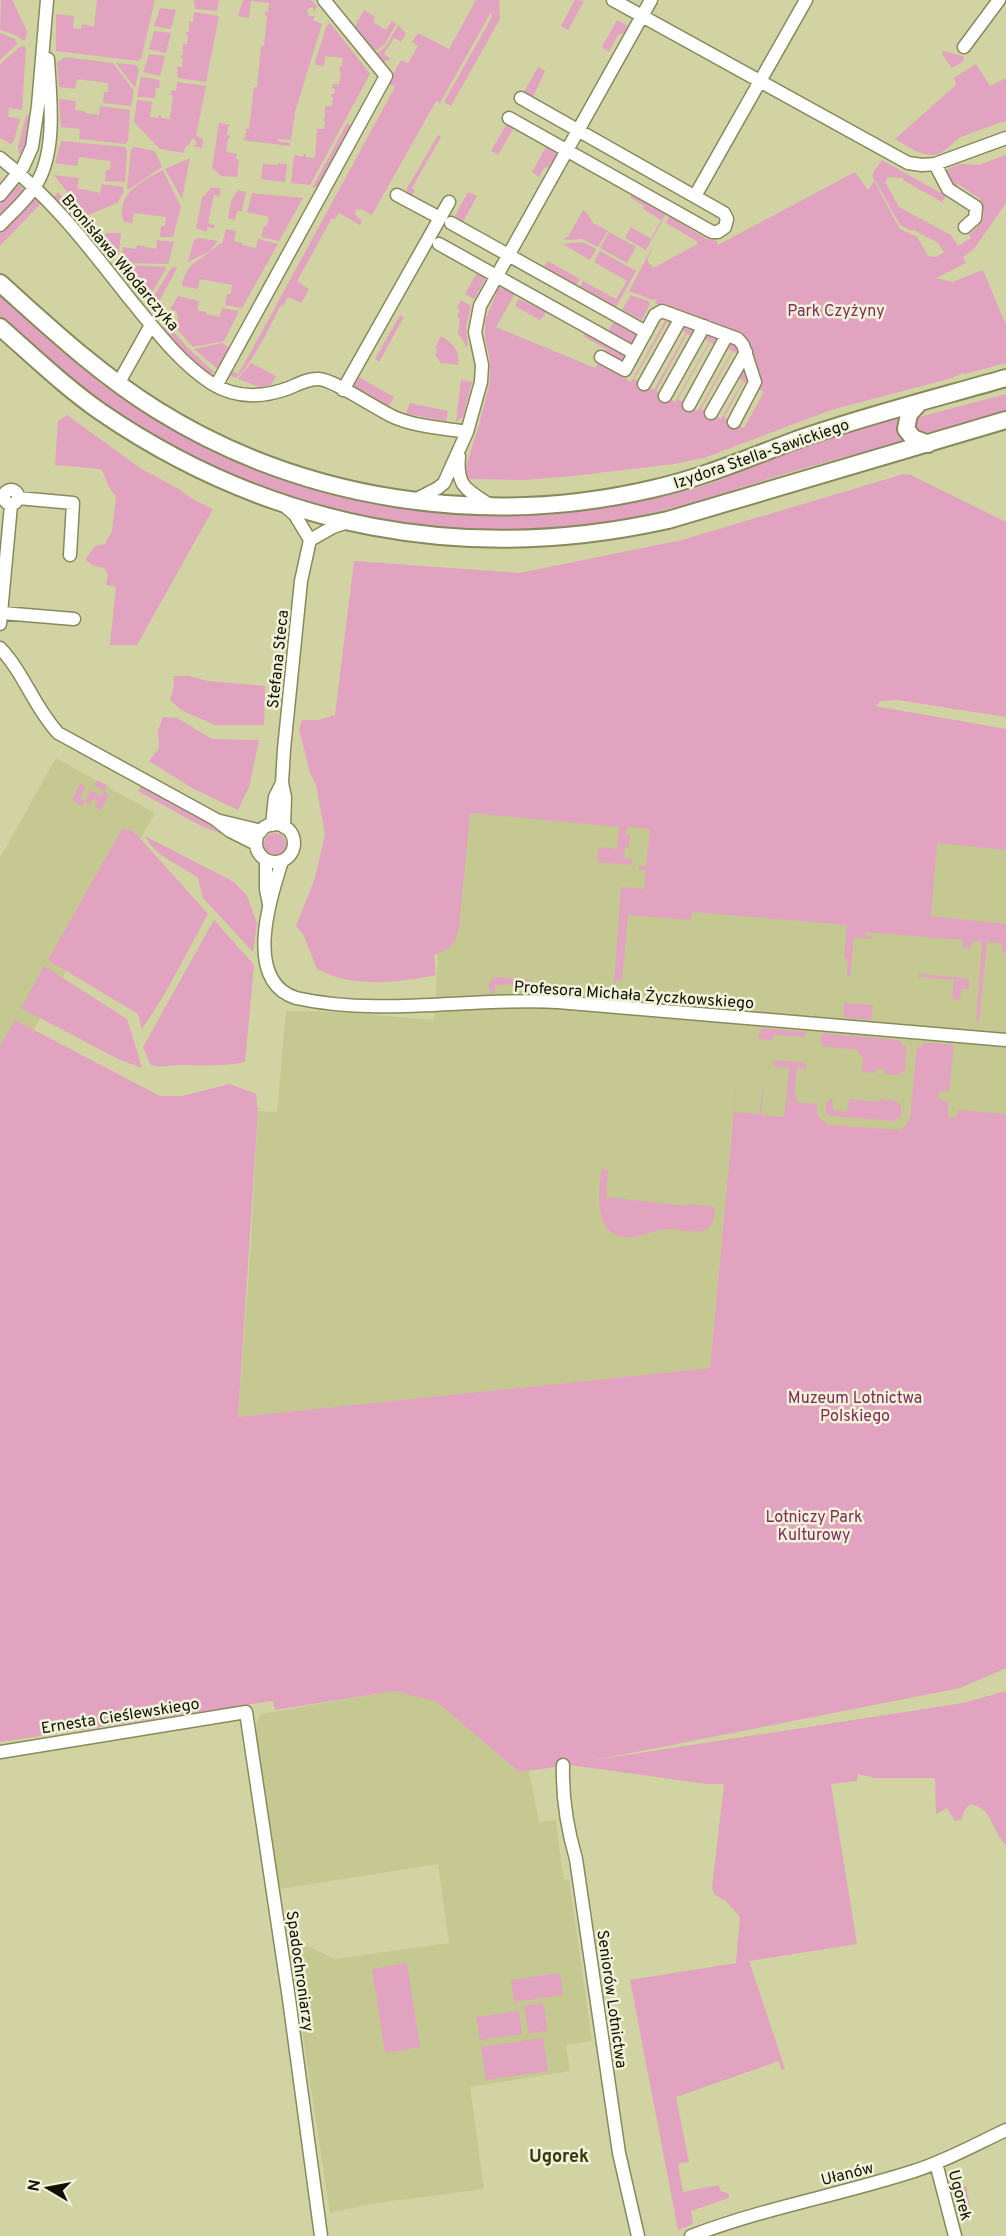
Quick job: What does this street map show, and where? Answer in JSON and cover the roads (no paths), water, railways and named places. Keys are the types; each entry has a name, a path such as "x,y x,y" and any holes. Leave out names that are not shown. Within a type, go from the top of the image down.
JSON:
{"main road":[{"name":"Izydora Stella-Sawickiego","path":"0,283 81,356 118,384 179,423 245,455 327,484 412,501 493,507 561,504 652,489 708,474 795,441 1006,378"},
{"name":"Izydora Stella-Sawickiego","path":"0,327 57,378 99,411 167,454 223,481 282,504 348,522 439,537 497,540 552,538 599,533 668,520 1006,420"},
{"path":"920,402 909,414 906,429 912,438 928,444"}],"street":[{"path":"0,195 27,161 32,147 38,106 47,0"},
{"path":"324,0 386,76 216,386 234,393 259,396 320,379 381,411 413,424 467,432"},
{"path":"613,0 894,157 913,164 939,163 1006,138"},
{"path":"412,501 442,485 467,432 482,373 475,332 480,306 651,0"},
{"path":"695,196 806,0"},
{"path":"964,47 999,0"},
{"path":"0,225 34,188 42,172 50,132 48,54 44,43"},
{"path":"509,118 712,232 723,230 727,222 724,213 521,98"},
{"name":"Bronisława Włodarczyka","path":"0,158 68,221 177,355 216,386"},
{"path":"939,163 948,189 976,207 975,218 965,227"},
{"path":"397,195 646,332"},
{"path":"343,390 446,221 449,202"},
{"path":"439,244 634,353"},
{"path":"601,357 625,370 655,315 660,312 704,326 740,341 746,352 755,382 734,422"},
{"path":"644,384 681,318"},
{"path":"118,384 151,325"},
{"path":"665,396 704,326"},
{"path":"688,405 727,335"},
{"path":"711,413 746,352"},
{"path":"459,452 460,482 493,507"},
{"path":"70,555 73,503 8,499 1,618 74,619"},
{"path":"282,504 295,514 310,540 333,527 348,522"},
{"name":"Stefana Steca","path":"268,832 285,797 282,783 300,593 310,540"},
{"path":"0,648 13,663 58,733 215,819 292,836 293,848 287,858 276,862 266,860 257,850 268,832"},
{"name":"Profesora Michała Życzkowskiego","path":"266,860 266,889 269,905"},
{"name":"Profesora Michała Życzkowskiego","path":"282,861 269,905 265,966 279,988 289,996 305,1000 408,1007 506,1001 550,1001 1006,1040"},
{"name":"Ernesta Cieślewskiego","path":"0,1752 246,1712"},
{"name":"Spadochroniarzy","path":"246,1712 289,1999 321,2236"},
{"name":"Seniorów Lotnictwa","path":"563,1765 562,1790 567,1830 576,1859 619,2153 638,2236"},
{"name":"Ułanów","path":"691,2236 757,2213 868,2185 936,2163 1006,2130"},
{"name":"Ugorek","path":"936,2163 955,2236"}],"district":[{"name":"Ugorek","path":"559,2156"}],"park label":[{"name":"Park Czyżyny","path":"836,310"},
{"name":"Muzeum Lotnictwa Polskiego","path":"855,1406"},
{"name":"Lotniczy Park Kulturowy","path":"814,1525"}]}
